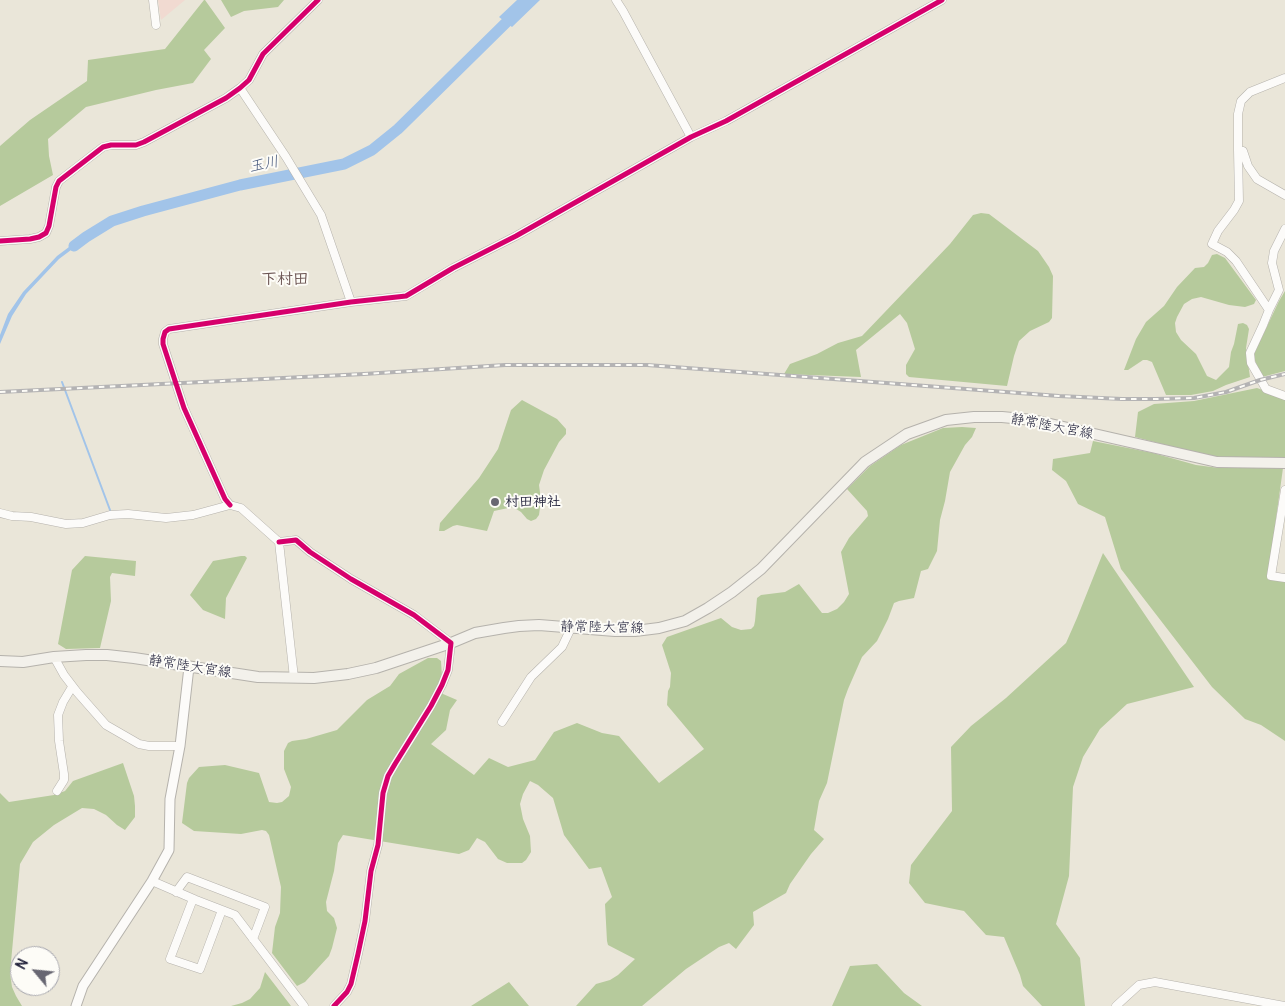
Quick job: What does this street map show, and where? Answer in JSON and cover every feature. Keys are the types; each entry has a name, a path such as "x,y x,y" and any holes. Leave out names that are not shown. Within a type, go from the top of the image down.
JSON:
{"main road":[{"name":"静常陸大宮線","path":"0,662 23,662 86,654 106,655 258,677 314,678 376,668 475,633 512,626 540,625 635,631 659,628 685,621 732,592 761,569 865,462 908,434 946,420 1002,417 1033,420 1217,462 1285,463"}],"street":[{"path":"153,0 156,25"},
{"path":"0,241 30,239 46,233 59,181 103,147 111,145 136,145 144,142 226,98 240,88 249,80 263,54 318,0"},
{"path":"616,0 691,137"},
{"path":"230,505 225,499 184,408 163,344 165,332 169,329 351,302 406,296 453,268 516,236 691,137 726,121 942,0"},
{"path":"1269,310 1236,261 1227,252 1212,244 1218,231 1239,202 1238,114 1241,101 1250,92 1285,78"},
{"path":"240,88 286,157 321,215 351,302"},
{"path":"1238,150 1243,151 1248,166 1257,180 1285,195"},
{"path":"1285,229 1274,251 1272,264 1279,290 1250,353 1251,363 1266,389 1285,396"},
{"path":"1285,490 1271,576 1285,578"},
{"path":"0,513 66,524 83,523 110,515 128,514 166,518 193,515 230,505 241,508 278,542 294,678"},
{"path":"278,542 296,540 310,552 352,579 414,615 451,643 448,670 442,685 388,776 383,793 378,845 372,871 365,921 351,984 347,992 334,1006"},
{"path":"502,722 531,677 562,647 571,628"},
{"path":"54,657 72,687 106,725 139,744 149,746 180,746"},
{"path":"76,1006 83,986 152,881 168,850 170,799 180,746 190,667"},
{"path":"57,790 64,780 58,714 72,687"},
{"path":"176,892 187,878 266,908 252,938"},
{"path":"152,881 234,915 304,1006"},
{"path":"193,899 170,959 200,969 222,910"},
{"path":"1116,1006 1139,985 1155,982 1285,1006"}],"shaded area":[{"path":"158,0 185,0 161,20"}],"green space":[{"path":"204,0 225,28 204,50 211,59 193,83 86,107 48,139 53,175 0,206 0,146 30,120 87,81 88,60 165,49"},
{"path":"221,0 284,0 278,7 244,11 231,17"},
{"path":"989,214 1038,251 1053,276 1052,318 1049,322 1030,331 1019,341 1007,386 909,377 906,374 906,365 915,349 907,323 900,314 856,350 861,377 784,374 790,364 817,354 838,343 862,336 950,244 973,215"},
{"path":"1217,254 1225,258 1256,300 1254,304 1245,307 1229,305 1201,297 1192,299 1184,304 1177,317 1175,323 1176,332 1181,340 1196,354 1207,376 1216,380 1229,367 1238,324 1243,323 1247,325 1249,329 1246,348 1250,377 1213,391 1191,395 1166,395 1152,362 1143,360 1128,370 1124,370 1136,339 1146,322 1164,306 1177,287 1195,268 1204,267 1212,255"},
{"path":"1285,291 1285,371 1262,377 1253,356"},
{"path":"1257,388 1285,398 1285,460 1216,458 1135,437 1138,412 1154,404 1194,401"},
{"path":"522,400 557,419 566,429 566,434 559,442 544,470 539,485 541,500 539,515 531,521 513,507 494,511 487,531 457,525 444,531 439,531 440,523 479,478 498,449 511,410"},
{"path":"943,428 976,428 950,472 940,520 937,551 928,569 921,571 914,598 894,603 877,641 862,657 844,700 827,783 819,801 814,830 824,839 811,854 786,893 753,912 754,925 736,949 729,943 719,947 686,969 642,1006 576,1006 596,984 610,980 618,975 635,959 608,945 605,904 612,897 601,867 589,869 564,835 553,798 538,785 530,781 520,804 523,819 530,836 531,852 522,863 507,863 498,859 485,842 477,838 469,850 459,854 343,835 338,843 334,871 326,902 327,911 334,918 337,928 332,948 329,956 305,982 297,986 272,953 275,927 280,913 281,887 269,835 266,831 262,830 241,834 194,831 182,823 187,783 199,767 225,765 259,773 269,802 282,802 289,796 291,787 284,769 284,751 288,743 337,730 367,700 390,686 399,674 428,658 437,658 441,661 442,677 436,691 457,700 450,710 446,730 431,744 474,775 489,758 508,767 535,760 554,732 577,723 602,733 619,736 659,783 704,749 667,705 671,673 662,645 667,637 721,618 732,627 741,630 751,629 755,621 757,598 761,595 785,592 799,584 822,613 828,613 837,609 849,594 841,552 849,538 868,516 867,511 847,489 870,466 901,445"},
{"path":"1093,441 1153,453 1196,465 1219,468 1283,468 1268,577 1285,580 1285,741 1261,725 1245,719 1212,687 1121,569 1105,517 1078,504 1066,481 1052,470 1053,459 1090,453"},
{"path":"1103,553 1194,687 1127,704 1100,729 1083,757 1073,787 1069,876 1056,924 1080,958 1085,1006 1042,1006 1023,986 1004,937 986,935 964,911 925,903 909,883 911,865 952,811 951,747 971,726 1006,698 1066,643"},
{"path":"85,556 136,561 135,576 112,573 110,577 111,601 100,648 66,649 58,644 72,570"},
{"path":"241,556 247,558 226,598 225,619 203,610 190,595 213,561"},
{"path":"123,763 134,796 135,817 125,830 106,815 94,809 82,808 54,825 33,842 20,864 12,946 10,946 10,996 16,996 22,1006 0,1006 0,793 9,802 54,795 65,791 73,781"},
{"path":"877,964 904,993 922,1006 832,1006 850,966"},
{"path":"265,972 291,1006 231,1006 250,999 260,988"},
{"path":"509,982 529,1006 471,1006"}],"water":[{"path":"517,0 540,0 512,27 499,17"},
{"path":"85,235 87,238 59,259 26,294 12,316 0,344 0,335 8,314 23,292 57,256"}],"waterway":[{"name":"玉川","path":"74,246 112,221 143,211 240,185 344,164 372,150 398,129 529,0"},
{"path":"62,382 110,510"}],"railway":[{"path":"0,392 505,365 647,365 1059,396 1155,399 1194,398 1226,392 1260,380 1285,374"}],"cycle path":[{"path":"0,241 30,239 46,233 59,181 103,147 111,145 136,145 144,142 226,98 240,88 249,80 263,54 318,0"},
{"path":"230,505 225,499 184,408 163,344 165,332 169,329 351,302 406,296 453,268 516,236 691,137 726,121 942,0"},
{"path":"279,542 296,540 310,552 351,579 414,615 451,643 448,670 442,685 388,776 383,793 378,845 371,871 365,921 351,984 347,992 334,1006"}],"place":[{"name":"村田神社","path":"495,502"}],"district":[{"name":"下村田","path":"285,280"}]}
